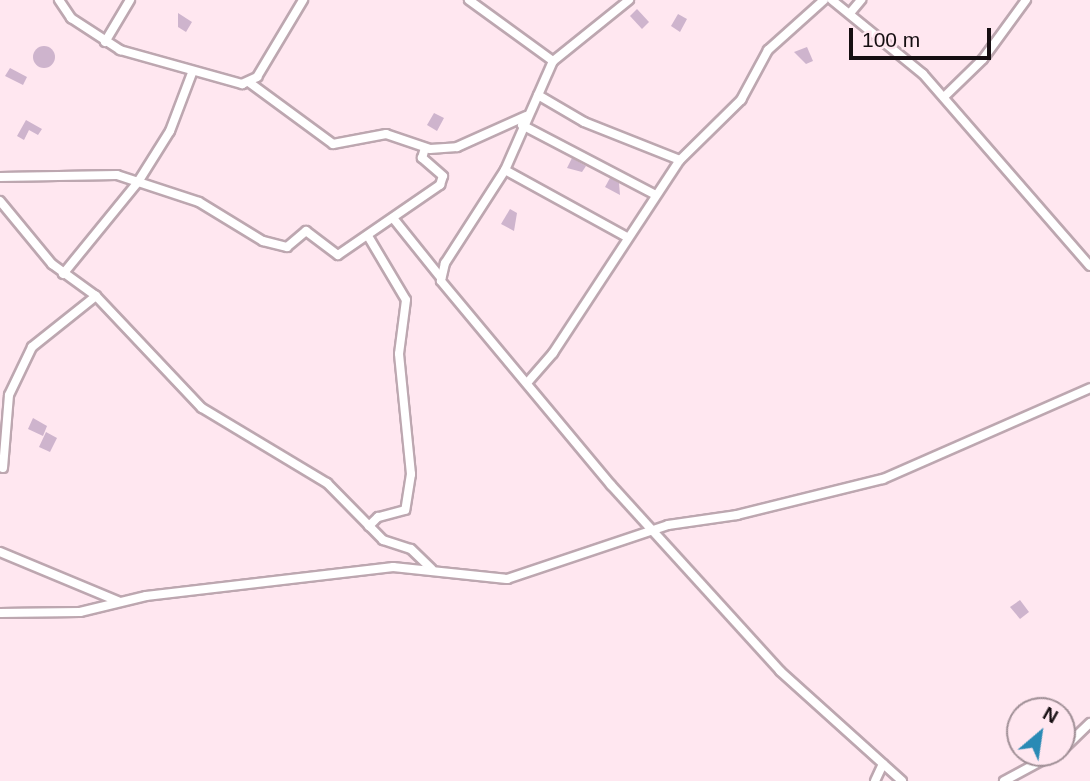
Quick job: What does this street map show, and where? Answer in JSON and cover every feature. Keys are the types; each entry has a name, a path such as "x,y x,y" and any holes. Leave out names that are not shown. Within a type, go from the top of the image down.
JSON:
{"street":[{"path":"59,0 71,18 105,42 192,73 250,83 333,144 386,134 425,148 464,145 524,120"},
{"path":"105,42 130,0"},
{"path":"250,83 303,0"},
{"path":"469,0 553,61"},
{"path":"441,278 451,253 505,170 524,120 553,61 629,0"},
{"path":"527,383 568,331 627,237 680,160 741,100 768,50 824,0"},
{"path":"832,0 851,12 944,97 1090,267"},
{"path":"851,12 861,0"},
{"path":"944,97 983,59 1026,0"},
{"path":"63,274 138,181 170,131 192,73"},
{"path":"538,95 584,122 680,160"},
{"path":"524,120 656,195"},
{"path":"0,177 80,173 138,181 198,202 282,248 302,231 338,255 444,180 424,161 425,148"},
{"path":"505,170 627,237"},
{"path":"0,201 63,274 96,296 202,408 327,482 383,540 411,549 432,569"},
{"path":"393,218 527,383 653,531 780,671 902,781"},
{"path":"368,236 406,300 398,354 411,474 405,510 378,517 369,526"},
{"path":"3,468 9,395 32,347 96,296"},
{"path":"0,613 80,611 123,602 320,574 432,569 507,579 653,531 883,479 1090,388"},
{"path":"0,552 123,602"},
{"path":"1076,736 1090,723"},
{"path":"875,781 883,764"},
{"path":"1004,781 1030,767"}],"building":[{"path":"637,9 649,22 642,29 630,16"},
{"path":"178,13 192,22 186,32 178,27"},
{"path":"678,14 687,19 680,32 671,26"},
{"path":"44,46 52,49 55,57 52,65 44,68 36,65 33,57 36,49"},
{"path":"807,47 813,61 806,64 794,52"},
{"path":"10,68 27,77 23,85 5,76"},
{"path":"434,113 444,118 437,131 427,125"},
{"path":"26,120 42,129 38,135 29,130 24,140 17,136"},
{"path":"572,158 586,166 582,172 567,168"},
{"path":"610,178 619,183 620,195 605,187"},
{"path":"510,209 517,213 514,231 501,224"},
{"path":"33,418 47,426 43,436 28,429"},
{"path":"46,432 57,438 50,452 39,447"},
{"path":"1020,600 1029,612 1020,619 1010,607"}]}
